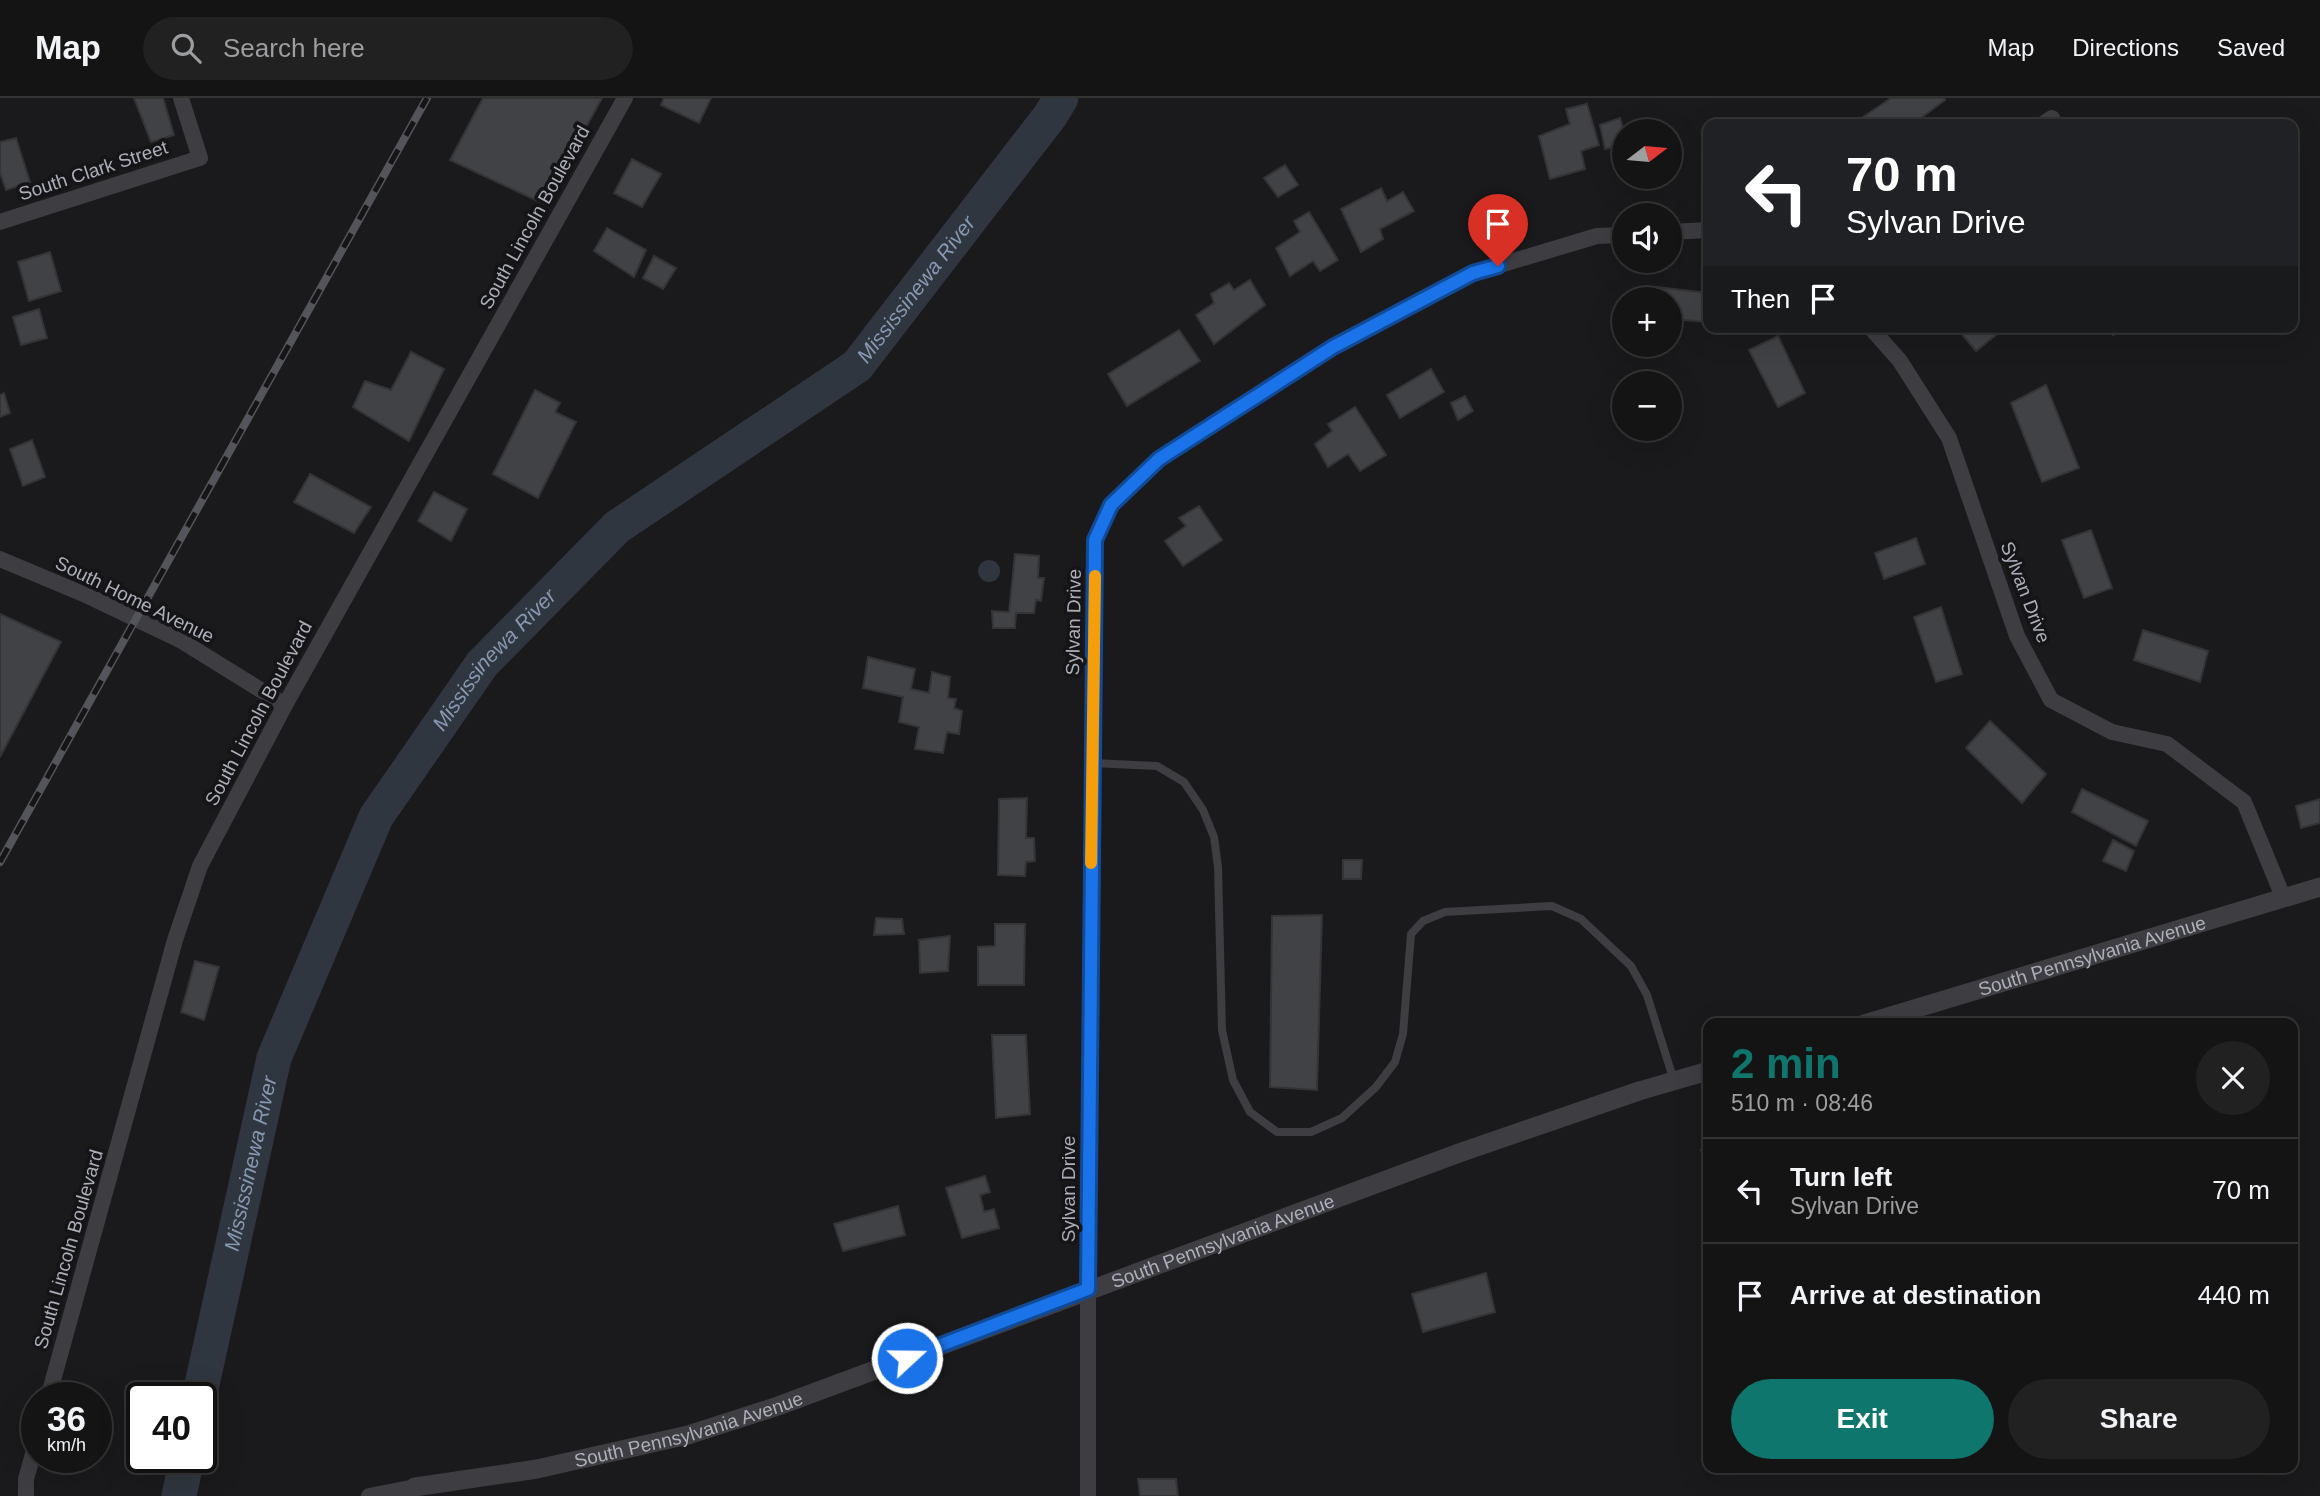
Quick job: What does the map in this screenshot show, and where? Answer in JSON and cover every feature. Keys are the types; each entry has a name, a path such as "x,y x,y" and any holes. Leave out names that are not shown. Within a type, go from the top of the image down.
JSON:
{"street":[{"name":"South Clark Street","path":"0,222 200,158 181,98"},
{"name":"South Lincoln Boulevard","path":"52,1382 172,954 200,866 285,705 625,98"},
{"path":"1682,231 1703,230"},
{"name":"Sylvan Drive","path":"1088,1496 1095,540 1111,505 1159,459 1333,347 1473,273 1597,236 1612,235"},
{"name":"Sylvan Drive","path":"1875,333 1900,361 1949,438 2017,636 2051,700 2112,732 2167,744 2244,802 2283,897"},
{"name":"South Home Avenue","path":"0,559 88,596 180,640 285,705"},
{"name":"South Pennsylvania Avenue","path":"1884,1018 2320,887"},
{"name":"South Pennsylvania Avenue","path":"369,1496 537,1469 688,1435 778,1406 1458,1153 1703,1072"},
{"path":"26,1496 28,1473"}],"lane":[{"path":"1092,763 1157,766 1184,782 1203,810 1214,837 1218,867 1222,1030 1233,1080 1250,1112 1277,1132 1311,1132 1342,1118 1376,1087 1395,1062 1403,1034 1411,934 1423,921 1445,912 1552,906 1581,919 1631,966 1647,995 1674,1081"}],"shaded area":[{"path":"989,560 997,563 1000,571 997,579 989,582 981,579 978,571 981,563"}],"building":[{"path":"134,98 163,98 174,135 151,142"},
{"path":"483,98 602,98 544,204 450,160"},
{"path":"664,98 711,98 699,123 661,105"},
{"path":"1891,98 1945,100 1920,119 1860,119"},
{"path":"1587,104 1599,145 1581,151 1585,169 1550,179 1539,136 1570,124 1566,109"},
{"path":"1612,121 1612,147 1605,149 1600,125"},
{"path":"16,138 30,182 6,190 0,173 0,142"},
{"path":"632,159 661,174 642,207 614,193"},
{"path":"1285,165 1298,185 1278,197 1264,178"},
{"path":"1381,188 1387,201 1403,192 1414,211 1380,229 1383,239 1361,252 1341,209"},
{"path":"1309,212 1338,260 1320,271 1313,261 1290,276 1276,248 1300,232 1294,221"},
{"path":"607,228 646,250 634,277 594,251"},
{"path":"50,252 61,291 29,301 18,262"},
{"path":"654,256 676,268 663,289 643,278"},
{"path":"1250,280 1265,305 1214,344 1196,315 1214,303 1211,294 1229,283 1234,290"},
{"path":"1682,290 1703,292 1703,322 1682,320"},
{"path":"39,309 47,338 21,345 13,317"},
{"path":"1179,330 1200,361 1127,406 1108,374"},
{"path":"1961,333 1998,333 1976,351"},
{"path":"1778,336 1805,393 1778,407 1749,350"},
{"path":"411,352 444,369 409,441 353,407 365,381 391,390"},
{"path":"1431,369 1444,392 1400,418 1387,395"},
{"path":"2046,385 2079,468 2042,482 2011,403"},
{"path":"535,390 560,403 555,412 576,422 538,498 493,474"},
{"path":"4,393 10,413 0,417 0,395"},
{"path":"1465,396 1473,411 1458,420 1451,403"},
{"path":"1355,407 1386,455 1360,471 1348,454 1328,467 1315,444 1332,431 1328,424"},
{"path":"32,440 45,477 23,486 10,449"},
{"path":"310,474 371,507 354,533 294,502"},
{"path":"434,492 467,509 451,541 418,521"},
{"path":"1199,506 1222,540 1183,566 1165,541 1186,526 1179,518"},
{"path":"2091,530 2112,588 2084,598 2062,540"},
{"path":"1916,538 1925,564 1884,579 1875,553"},
{"path":"1015,554 1039,556 1038,578 1044,578 1041,601 1036,600 1034,613 1016,613 1015,628 993,628 992,611 1009,612"},
{"path":"1941,607 1962,674 1936,682 1914,617"},
{"path":"0,614 61,642 0,757"},
{"path":"2143,630 2208,651 2200,682 2134,660"},
{"path":"868,657 915,669 911,689 929,693 932,672 950,677 948,698 956,699 954,708 962,711 959,734 947,732 943,753 915,749 919,727 899,722 903,697 863,688"},
{"path":"1990,721 2046,774 2022,803 1966,748"},
{"path":"2082,789 2148,821 2136,846 2072,812"},
{"path":"1027,798 1026,838 1034,838 1035,861 1026,862 1025,876 998,875 999,799"},
{"path":"2320,799 2320,823 2301,828 2296,806"},
{"path":"2113,840 2134,851 2126,871 2103,861"},
{"path":"1343,860 1362,860 1361,879 1343,879"},
{"path":"1322,915 1317,1090 1270,1087 1272,916"},
{"path":"876,918 902,919 904,934 874,935"},
{"path":"995,924 1025,924 1024,985 978,985 978,947 995,946"},
{"path":"950,936 948,971 920,973 919,940"},
{"path":"195,961 219,967 204,1020 181,1012"},
{"path":"992,1035 1026,1035 1030,1114 996,1118"},
{"path":"985,1176 990,1192 980,1195 984,1212 994,1209 999,1228 962,1238 946,1188"},
{"path":"898,1206 905,1235 843,1251 834,1224"},
{"path":"1486,1273 1495,1312 1423,1332 1412,1294"},
{"path":"1138,1479 1176,1479 1178,1496 1140,1496"}],"waterway":[{"name":"Mississinewa River","path":"203,1382 274,1058 376,817 482,664 617,527 857,366 1050,116 1061,98"},
{"name":"Mississinewa River","path":"179,1496 184,1473"}],"railway":[{"path":"0,862 427,98"}],"slow traffic":[{"path":"1091,863 1095,576"}],"route":[{"path":"907,1358 1088,1289 1095,540 1111,505 1159,459 1333,347 1473,273 1498,266"}]}
